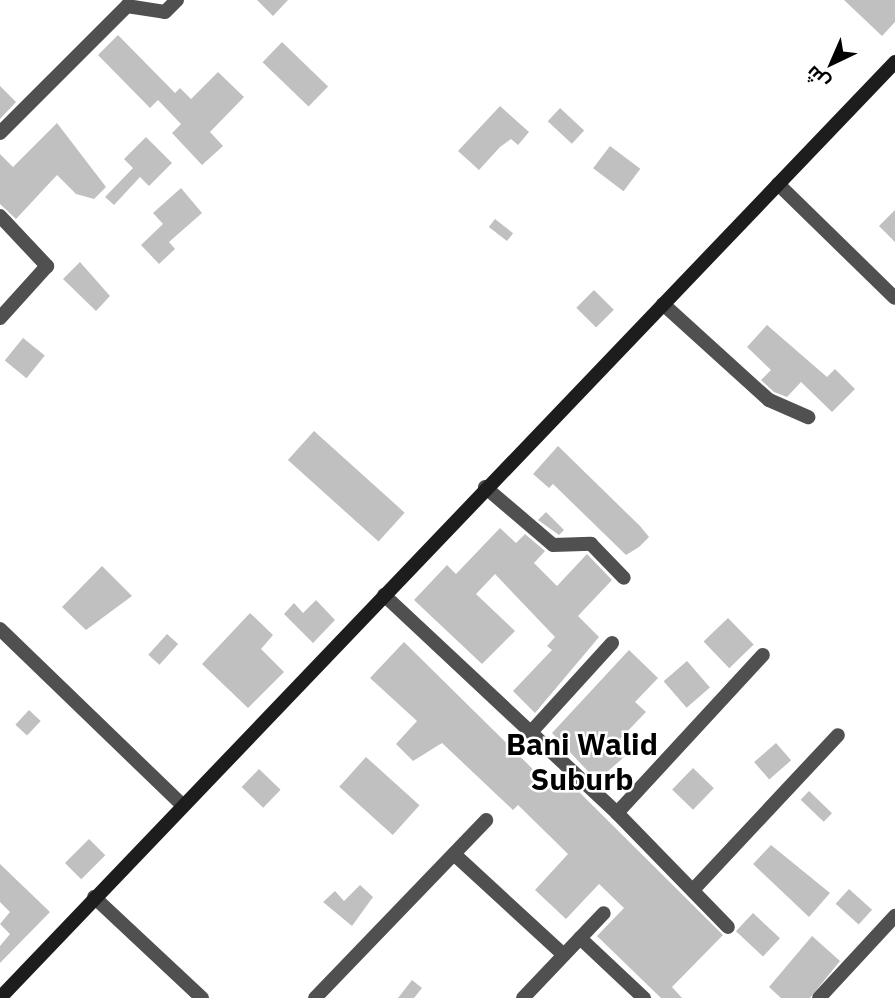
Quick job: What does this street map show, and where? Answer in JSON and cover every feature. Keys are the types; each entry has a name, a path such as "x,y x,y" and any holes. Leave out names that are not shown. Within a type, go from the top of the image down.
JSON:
{"main road":[{"path":"1,998 181,804 895,62"},
{"path":"0,992 16,979"}],"street":[{"path":"0,134 127,6 165,12 177,0"},
{"path":"778,184 895,298"},
{"path":"0,216 47,266 0,318"},
{"path":"663,304 769,400 808,417"},
{"path":"485,487 553,545 591,544 624,578"},
{"path":"384,595 617,813 728,927"},
{"path":"0,629 181,804"},
{"path":"532,731 612,643"},
{"path":"617,813 764,655"},
{"path":"693,890 838,736"},
{"path":"315,998 486,820"},
{"path":"454,854 564,955"},
{"path":"94,897 201,998"},
{"path":"523,998 604,913"},
{"path":"819,998 895,916"},
{"path":"580,938 644,998"}],"building":[{"path":"257,0 288,0 273,16"},
{"path":"844,0 895,0 895,22 882,36"},
{"path":"118,35 175,93 180,88 191,99 218,72 244,97 210,132 223,146 202,165 172,133 181,124 158,100 150,108 98,55"},
{"path":"282,42 328,86 309,107 263,62"},
{"path":"0,86 16,102 0,119"},
{"path":"500,106 529,132 518,145 511,139 500,147 479,170 458,151"},
{"path":"560,108 584,131 572,144 548,121"},
{"path":"57,123 106,187 94,199 76,194 57,175 16,219 0,204 0,154 13,167"},
{"path":"146,137 172,163 149,186 140,177 114,205 105,197 133,168 124,159"},
{"path":"610,146 640,169 623,191 593,168"},
{"path":"181,188 202,213 169,242 175,249 159,264 141,245 163,224 153,213"},
{"path":"895,210 895,242 879,226"},
{"path":"495,219 513,233 507,241 489,227"},
{"path":"80,262 110,296 96,311 63,279"},
{"path":"594,290 614,310 596,327 576,308"},
{"path":"767,325 827,377 835,369 855,389 832,412 801,382 787,397 774,392 761,380 771,370 747,347"},
{"path":"23,338 45,356 27,378 5,361"},
{"path":"314,431 405,513 379,542 288,460"},
{"path":"558,446 649,537 639,547 626,555 553,484 549,488 533,474"},
{"path":"546,512 564,530 559,535 538,520"},
{"path":"500,528 516,543 525,534 545,551 534,563 557,586 587,554 612,580 578,616 599,637 535,713 513,691 552,650 547,646 555,637 495,574 476,594 515,631 482,664 414,600 447,565 456,574"},
{"path":"102,566 132,596 86,630 62,607"},
{"path":"316,600 335,620 313,643 284,614 294,603 303,613"},
{"path":"250,613 273,635 261,649 284,672 248,708 202,664"},
{"path":"728,618 754,645 729,668 704,642"},
{"path":"167,634 178,644 159,665 148,655"},
{"path":"404,642 553,789 564,777 723,935 672,987 682,998 661,998 597,936 624,908 599,884 566,919 535,890 568,854 518,805 513,810 442,743 413,761 396,744 417,721 370,678"},
{"path":"629,650 658,678 635,702 646,712 620,739 632,750 597,781 552,733"},
{"path":"687,661 710,687 687,708 664,681"},
{"path":"29,710 41,721 27,736 15,725"},
{"path":"776,743 791,760 769,779 754,762"},
{"path":"366,757 420,805 393,835 339,787"},
{"path":"693,768 714,788 693,810 672,790"},
{"path":"259,769 281,790 263,808 242,787"},
{"path":"809,791 832,813 824,822 801,800"},
{"path":"89,839 105,855 81,879 65,863"},
{"path":"771,845 830,893 809,917 753,864"},
{"path":"0,864 50,912 0,963 0,946 10,934 0,924 10,912 0,902"},
{"path":"360,885 373,897 352,926 323,902 335,891 344,901"},
{"path":"849,889 872,910 859,925 836,904"},
{"path":"753,913 780,938 763,957 736,931"},
{"path":"812,936 840,961 810,998 781,998 769,987"},
{"path":"412,980 422,988 414,998 398,998"}],"district":[{"name":"Bani Walid Suburb","path":"582,761"}]}
